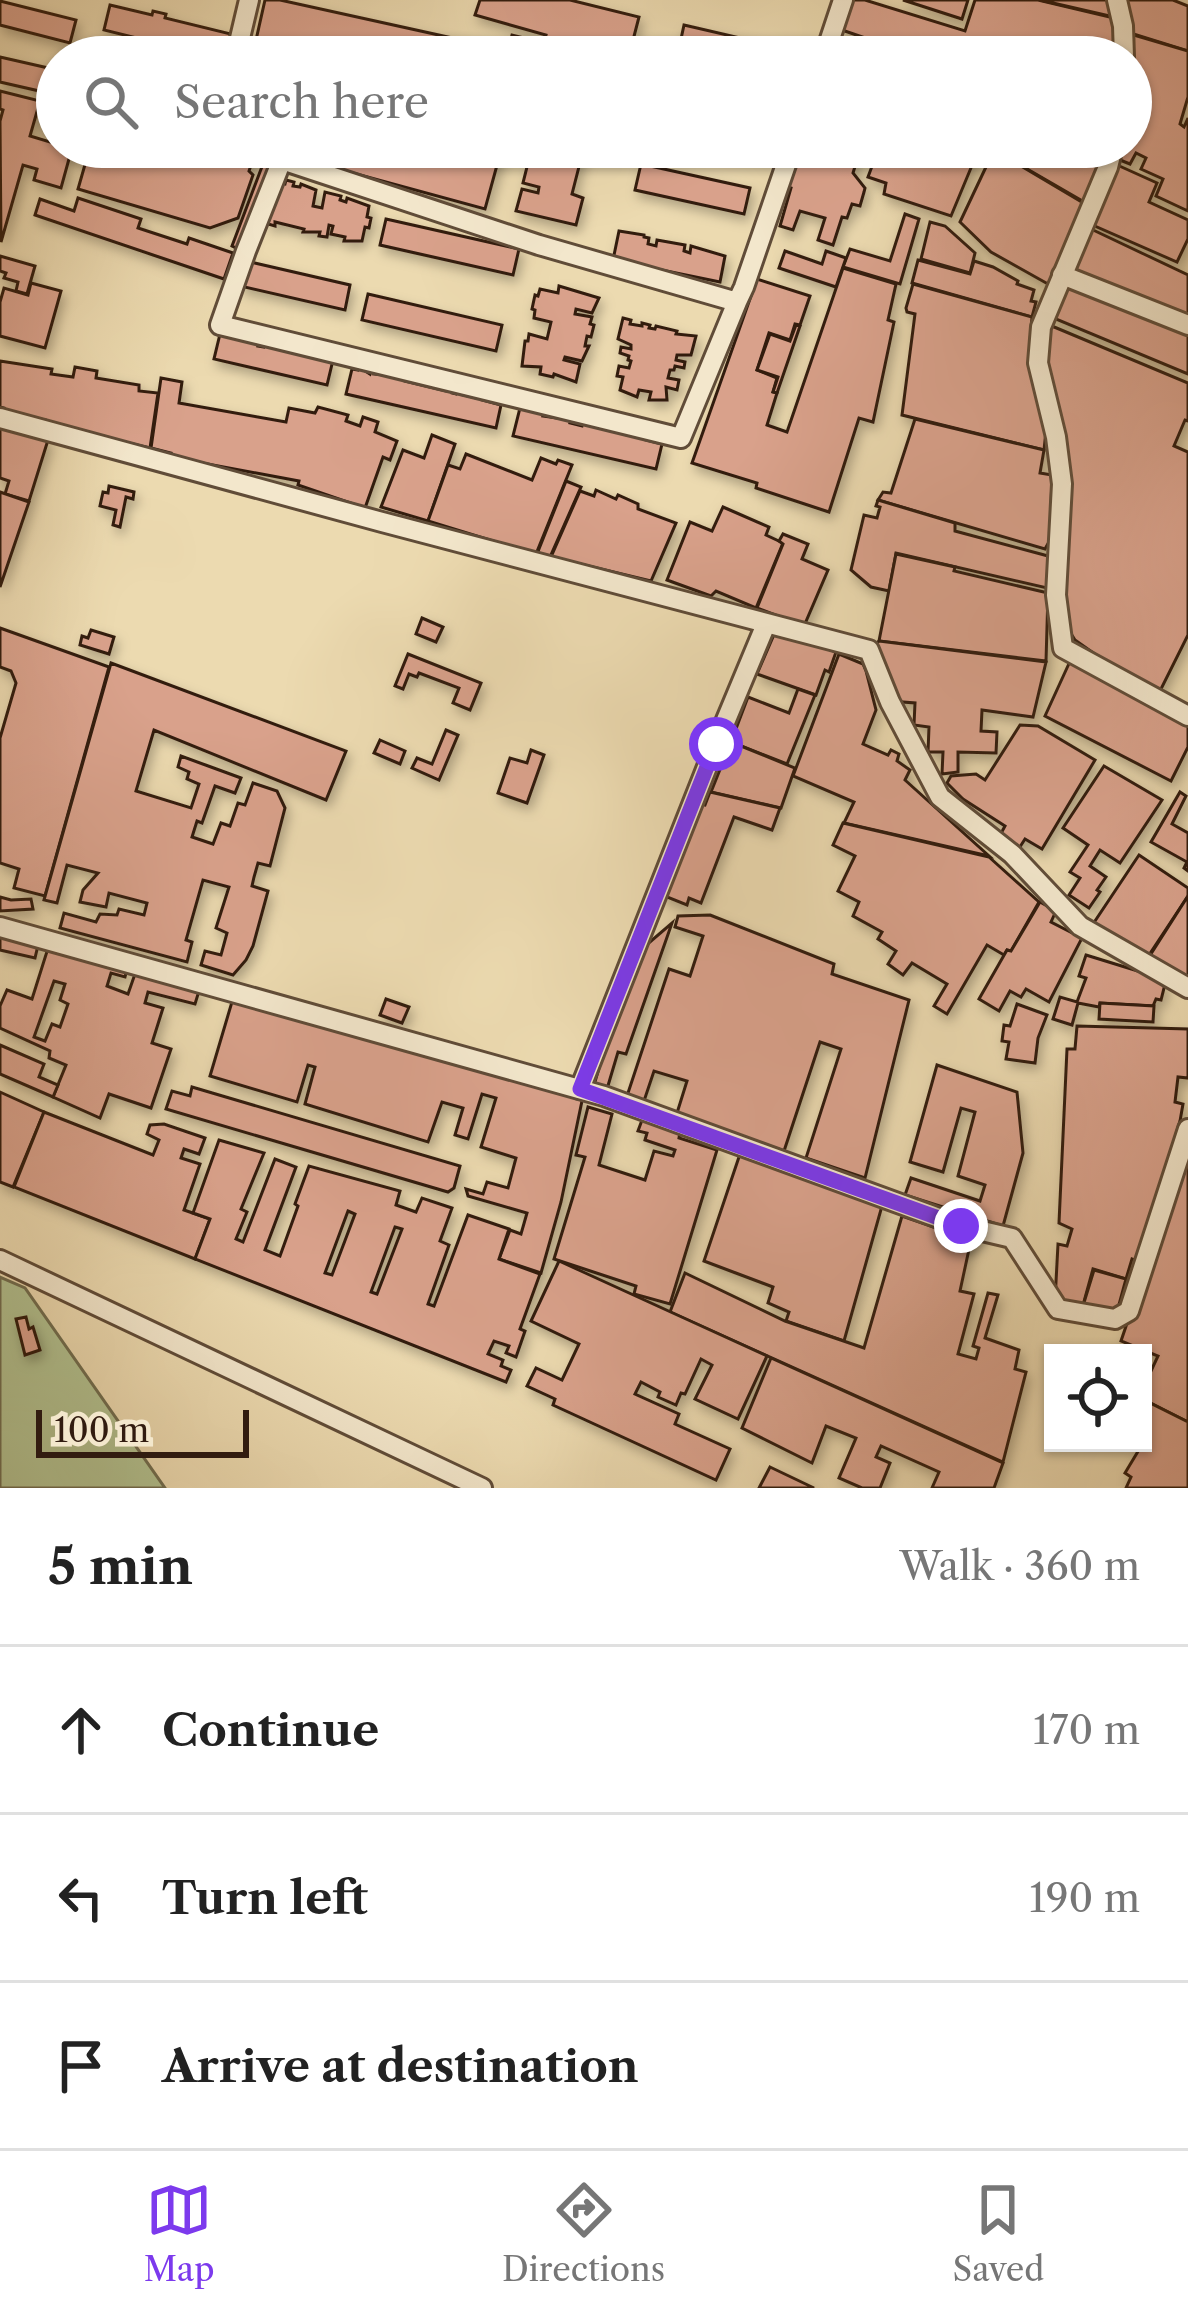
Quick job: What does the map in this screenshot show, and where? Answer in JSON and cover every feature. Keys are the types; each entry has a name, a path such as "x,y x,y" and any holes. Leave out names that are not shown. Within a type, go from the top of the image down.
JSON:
{"street":[{"path":"240,36 249,0"},
{"path":"831,36 843,0"},
{"path":"1117,0 1123,36"},
{"path":"279,168 220,326 681,438 785,168"},
{"path":"306,168 737,302"},
{"path":"1108,168 1041,327 1038,363 1062,484 1056,595 1063,648 1188,716"},
{"path":"1062,275 1188,325"},
{"path":"0,418 869,650 890,702 940,797 1012,854 1080,926 1188,988"},
{"path":"580,1089 766,623"},
{"path":"0,927 580,1089 961,1226 1012,1238 1058,1309 1115,1319 1130,1311 1188,1129"},
{"path":"0,1260 482,1488"}],"green space":[{"path":"0,1277 25,1288 165,1488 0,1488"}],"building":[{"path":"265,0 280,0 443,36 257,36"},
{"path":"480,0 570,0 639,17 634,36 546,36 475,15"},
{"path":"848,0 865,0 965,31 975,0 1038,0 1114,18 1115,36 859,36 839,29"},
{"path":"903,0 968,0 962,19"},
{"path":"1040,0 1111,0 1114,17"},
{"path":"1123,0 1173,0 1188,6 1188,51 1152,36 1127,32"},
{"path":"0,1 76,20 72,36 43,36 0,25"},
{"path":"110,5 166,14 165,18 235,35 128,36 104,30"},
{"path":"684,25 731,36 682,36"},
{"path":"1152,40 1188,51 1188,97 1180,124 1184,127 1188,118 1188,211 1156,196 1163,179 1141,169 1152,168"},
{"path":"0,57 36,65 36,90 0,82"},
{"path":"0,91 36,100 30,136 36,138 36,168 66,168 61,188 34,180 37,169 23,165 1,242 3,110"},
{"path":"84,168 250,168 253,175 238,218 210,228 78,189"},
{"path":"261,168 273,168 242,251 232,246"},
{"path":"334,168 496,168 485,209"},
{"path":"527,168 579,168 572,194 583,198 576,225 516,211 522,189 538,193 539,187 523,183"},
{"path":"640,168 750,188 744,214 635,190"},
{"path":"795,168 855,168 853,173 865,188 860,206 852,204 847,218 842,217 833,245 818,240 825,218 800,211 793,230 780,226"},
{"path":"871,168 971,168 951,216 884,194 886,183 868,177"},
{"path":"986,168 1024,168 1085,204 1048,284 991,252 960,222"},
{"path":"1025,168 1097,168 1086,203"},
{"path":"1113,168 1124,168 1157,183 1149,202 1188,220 1188,239 1177,262 1088,223"},
{"path":"286,180 316,190 313,206 322,208 325,192 369,206 369,228 365,227 362,241 344,241 345,237 331,234 333,226 329,225 327,237 268,224 276,182 285,184"},
{"path":"78,198 141,219 138,228 233,253 224,279 35,215 40,199 74,211"},
{"path":"905,214 919,219 900,284 843,267 850,249 890,261"},
{"path":"386,219 519,249 513,275 380,245"},
{"path":"930,222 945,226 975,253 970,273 921,259"},
{"path":"1091,229 1188,275 1188,318 1073,271"},
{"path":"619,231 644,235 648,244 656,246 657,240 685,245 684,251 690,253 691,246 725,256 720,282 613,260"},
{"path":"785,251 822,264 826,251 846,258 836,287 779,268"},
{"path":"0,256 35,266 27,294 16,291 18,282 4,278"},
{"path":"918,260 970,274 974,261 993,267 1034,290 1032,317 912,283"},
{"path":"246,261 350,285 345,310 240,286"},
{"path":"843,268 896,284 888,320 894,322 873,422 859,418 829,512 692,463 757,279 810,296 790,340 769,333 757,370 777,378 767,425 787,432"},
{"path":"1066,281 1188,332 1188,374 1051,317"},
{"path":"31,283 61,291 45,348 0,336 4,288 28,295"},
{"path":"913,284 1032,317 1029,355 1046,431 1044,450 902,415 915,314 906,308"},
{"path":"559,286 599,298 592,313 576,309 575,314 592,317 590,324 594,325 582,361 564,360 580,364 576,382 540,374 541,367 522,366 529,334 547,339 551,322 534,318 535,295 540,289 558,293"},
{"path":"368,294 502,325 496,351 362,320"},
{"path":"623,318 631,320 630,324 696,336 691,355 677,355 676,360 685,362 684,368 670,370 668,378 679,380 677,390 666,387 667,400 649,400 651,392 639,390 637,397 620,390 619,366 629,368 631,361 620,353 621,347 631,349 618,339"},
{"path":"1047,324 1188,383 1188,421 1174,446 1188,452 1188,635 1160,691 1109,664 1070,632 1043,358"},
{"path":"796,325 800,326 777,393 773,392 778,377 757,370 770,334 790,341"},
{"path":"220,334 333,360 327,385 214,359"},
{"path":"0,361 73,377 75,367 97,371 96,378 158,393 150,448 3,412"},
{"path":"359,367 370,374 371,370 446,391 447,387 456,394 457,390 483,396 482,400 501,405 496,428 346,394 352,369"},
{"path":"161,378 182,382 179,403 286,422 289,408 315,413 318,407 348,415 346,421 360,426 363,417 378,422 375,432 397,441 390,460 383,457 365,508 298,485 299,481 170,457 171,453 151,448"},
{"path":"520,408 582,426 583,422 647,437 662,444 656,469 513,436"},
{"path":"915,419 1044,450 1040,473 1052,475 1050,540 1045,549 878,500 883,492 891,493"},
{"path":"0,426 48,440 29,501 5,494 9,481 0,478"},
{"path":"432,435 455,444 428,521 381,507 403,450 424,458"},
{"path":"466,454 532,480 541,458 572,465 536,554 428,521 448,465 460,469"},
{"path":"566,481 581,487 550,557 537,554"},
{"path":"109,486 134,492 133,499 126,497 120,527 113,525 116,510 100,506"},
{"path":"596,490 616,499 618,495 638,504 638,509 676,523 651,581 551,557 580,491 594,496"},
{"path":"0,492 29,502 0,587"},
{"path":"878,500 955,523 955,531 1048,556 1047,588 896,553 889,591 871,587 851,570 864,515 877,518"},
{"path":"723,507 769,527 766,535 783,543 756,608 716,591 711,596 667,580 690,522 712,531"},
{"path":"783,534 808,544 802,559 828,570 804,626 757,608"},
{"path":"896,554 1048,593 1046,661 879,641"},
{"path":"422,618 443,627 436,642 416,634"},
{"path":"0,628 109,667 45,896 14,888 19,869 0,863 0,738 16,683 11,671 0,667"},
{"path":"91,630 114,637 109,654 80,645 82,636 88,638"},
{"path":"776,630 836,652 816,695 757,674"},
{"path":"879,641 1046,662 1033,717 982,710 981,731 997,732 996,753 958,752 958,772 942,774 943,752 928,752 929,727 914,725 915,703 890,701 874,646"},
{"path":"408,654 481,683 470,710 453,703 459,688 419,673 417,677 409,674 403,689 395,686"},
{"path":"839,654 863,664 866,671 876,710 863,744 888,755 891,750 899,754 897,761 910,770 905,780 989,856 844,823 854,802 793,776"},
{"path":"1072,657 1188,721 1188,747 1171,781 1045,716"},
{"path":"111,663 346,751 326,800 154,730 136,791 191,808 199,784 187,779 189,772 178,767 181,756 241,778 235,793 215,786 192,837 213,844 221,823 230,826 238,803 245,805 253,783 277,791 285,808 270,866 258,863 254,877 252,886 268,891 253,946 233,975 201,965 205,951 221,955 227,933 216,928 229,887 203,880 186,940 192,942 187,962 60,928 64,913 96,922 100,914 117,915 119,909 144,915 147,903 109,893 106,907 80,902 83,890 98,873 67,865 57,903 44,900"},
{"path":"798,689 815,695 787,764 731,742 748,697 789,713"},
{"path":"1020,725 1038,726 1095,760 1042,849 1025,839 1018,850 999,837 1005,826 947,783 951,776 976,774 985,780"},
{"path":"446,730 458,735 439,780 412,768 417,758 432,764"},
{"path":"380,740 405,751 400,764 374,753"},
{"path":"731,742 795,768 781,808 711,792"},
{"path":"531,750 544,755 527,803 498,793 510,758 527,763"},
{"path":"1104,766 1162,800 1120,863 1100,850 1090,866 1106,877 1089,908 1069,895 1080,878 1070,872 1088,845 1063,828"},
{"path":"710,792 780,808 772,830 734,817 701,903 689,898 687,905 662,895 700,804 705,805"},
{"path":"1180,792 1186,796 1172,824 1188,833 1188,871 1184,868 1187,862 1151,842"},
{"path":"843,823 989,857 1039,902 1011,951 1004,955 987,945 947,1014 934,1006 947,984 912,963 903,975 888,964 896,951 878,939 882,932 853,916 859,902 838,891 855,856 833,845"},
{"path":"1139,855 1188,888 1188,896 1145,961 1091,927"},
{"path":"1188,896 1188,980 1149,957"},
{"path":"0,897 31,899 33,909 0,911"},
{"path":"1040,902 1056,911 1051,922 1082,938 1049,1002 1026,989 1021,997 1010,991 999,1011 979,999"},
{"path":"710,915 834,964 832,974 909,1000 865,1178 806,1158 841,1049 820,1042 784,1151 677,1113 687,1081 654,1071 644,1101 627,1096 669,969 690,976 703,936 675,927 678,916"},
{"path":"672,923 626,1054 618,1052 607,1089 594,1085 625,980 644,947"},
{"path":"0,931 39,941 35,958 0,950"},
{"path":"49,945 127,969 125,977 111,973 107,986 128,994 136,971 199,991 195,1004 148,992 145,1003 163,1008 152,1043 171,1049 151,1108 109,1094 100,1118 53,1097 66,1065 49,1058 50,1051 0,1028 0,1006 7,990 32,999","holes":["54,981 65,984 60,1000 68,1004 60,1027 52,1024 45,1041 34,1037"]},
{"path":"1086,955 1165,984 1161,1000 1156,999 1153,1006 1078,1003 1072,1025 1053,1019 1060,997 1077,1002 1086,978 1079,976"},
{"path":"234,995 583,1096 541,1273 499,1259 510,1230 521,1234 527,1213 468,1196 466,1189 483,1194 487,1182 508,1188 516,1158 481,1147 496,1098 482,1094 468,1139 455,1135 463,1108 442,1102 428,1142 305,1104 315,1067 308,1065 297,1102 210,1076"},
{"path":"386,999 409,1007 402,1023 380,1015"},
{"path":"1100,1003 1154,1006 1153,1022 1099,1019"},
{"path":"1017,1004 1047,1015 1035,1063 1006,1059 1009,1042 1002,1041 1004,1025 1010,1026"},
{"path":"1077,1026 1188,1029 1188,1078 1178,1077 1175,1102 1183,1104 1180,1121 1137,1261 1132,1259 1126,1279 1093,1269 1082,1309 1055,1301 1058,1244 1067,1246 1072,1229 1059,1223 1067,1049 1075,1049"},
{"path":"0,1045 44,1064 39,1077 58,1085 53,1097 0,1074"},
{"path":"937,1065 1017,1092 1023,1153 1003,1226 905,1195 911,1178 980,1201 985,1185 958,1176 975,1112 961,1108 943,1172 910,1162"},
{"path":"192,1087 460,1166 454,1188 448,1192 166,1109 172,1091 190,1096"},
{"path":"0,1092 44,1112 13,1187 0,1182"},
{"path":"588,1107 612,1114 599,1165 645,1180 654,1151 673,1156 675,1150 645,1140 647,1133 638,1131 642,1120 717,1150 670,1304 634,1294 636,1286 554,1259 585,1157 576,1155"},
{"path":"44,1112 153,1155 159,1140 147,1134 150,1125 164,1124 205,1138 199,1154 184,1149 181,1158 200,1164 184,1210 210,1219 195,1259 14,1187"},
{"path":"219,1140 264,1153 241,1209 247,1212 236,1239 243,1242 275,1159 296,1167 265,1250 280,1256 309,1166 400,1191 396,1205 416,1212 422,1198 452,1208 440,1241 449,1245 428,1304 434,1306 468,1215 509,1229 499,1259 540,1274 520,1329 525,1331 516,1357 506,1353 509,1346 494,1341 488,1354 503,1360 501,1366 511,1370 506,1382 195,1259 210,1219 193,1213","holes":["348,1211 355,1214 332,1275 325,1273","395,1227 402,1229 377,1294 371,1292"]},
{"path":"1188,1144 1188,1422 1152,1404 1152,1369 1158,1356 1152,1354 1152,1344 1121,1341"},
{"path":"740,1154 882,1206 844,1341 786,1321 789,1312 768,1303 773,1287 704,1261"},
{"path":"902,1216 971,1240 960,1291 974,1294 958,1354 976,1359 979,1348 973,1346 988,1293 998,1295 985,1338 1019,1350 1015,1369 1026,1372 1003,1462 670,1312 685,1273 785,1321 864,1348"},
{"path":"559,1261 767,1356 738,1419 695,1399 712,1365 701,1359 676,1405 641,1382 635,1394 679,1414 675,1424 730,1449 716,1480 553,1405 555,1399 527,1386 536,1368 562,1380 579,1344 531,1321"},
{"path":"1094,1270 1126,1279 1117,1312 1082,1309"},
{"path":"26,1317 40,1350 25,1355 16,1319"},
{"path":"771,1358 1003,1463 994,1488 932,1488 939,1472 881,1446 876,1457 890,1463 880,1488 862,1488 839,1478 856,1438 826,1426 812,1463 742,1428"},
{"path":"1152,1404 1188,1422 1188,1488 1126,1488 1131,1477 1125,1473 1138,1452 1152,1452"},
{"path":"770,1467 814,1488 759,1488"}],"route":[{"path":"716,744 580,1089 961,1226"}]}
